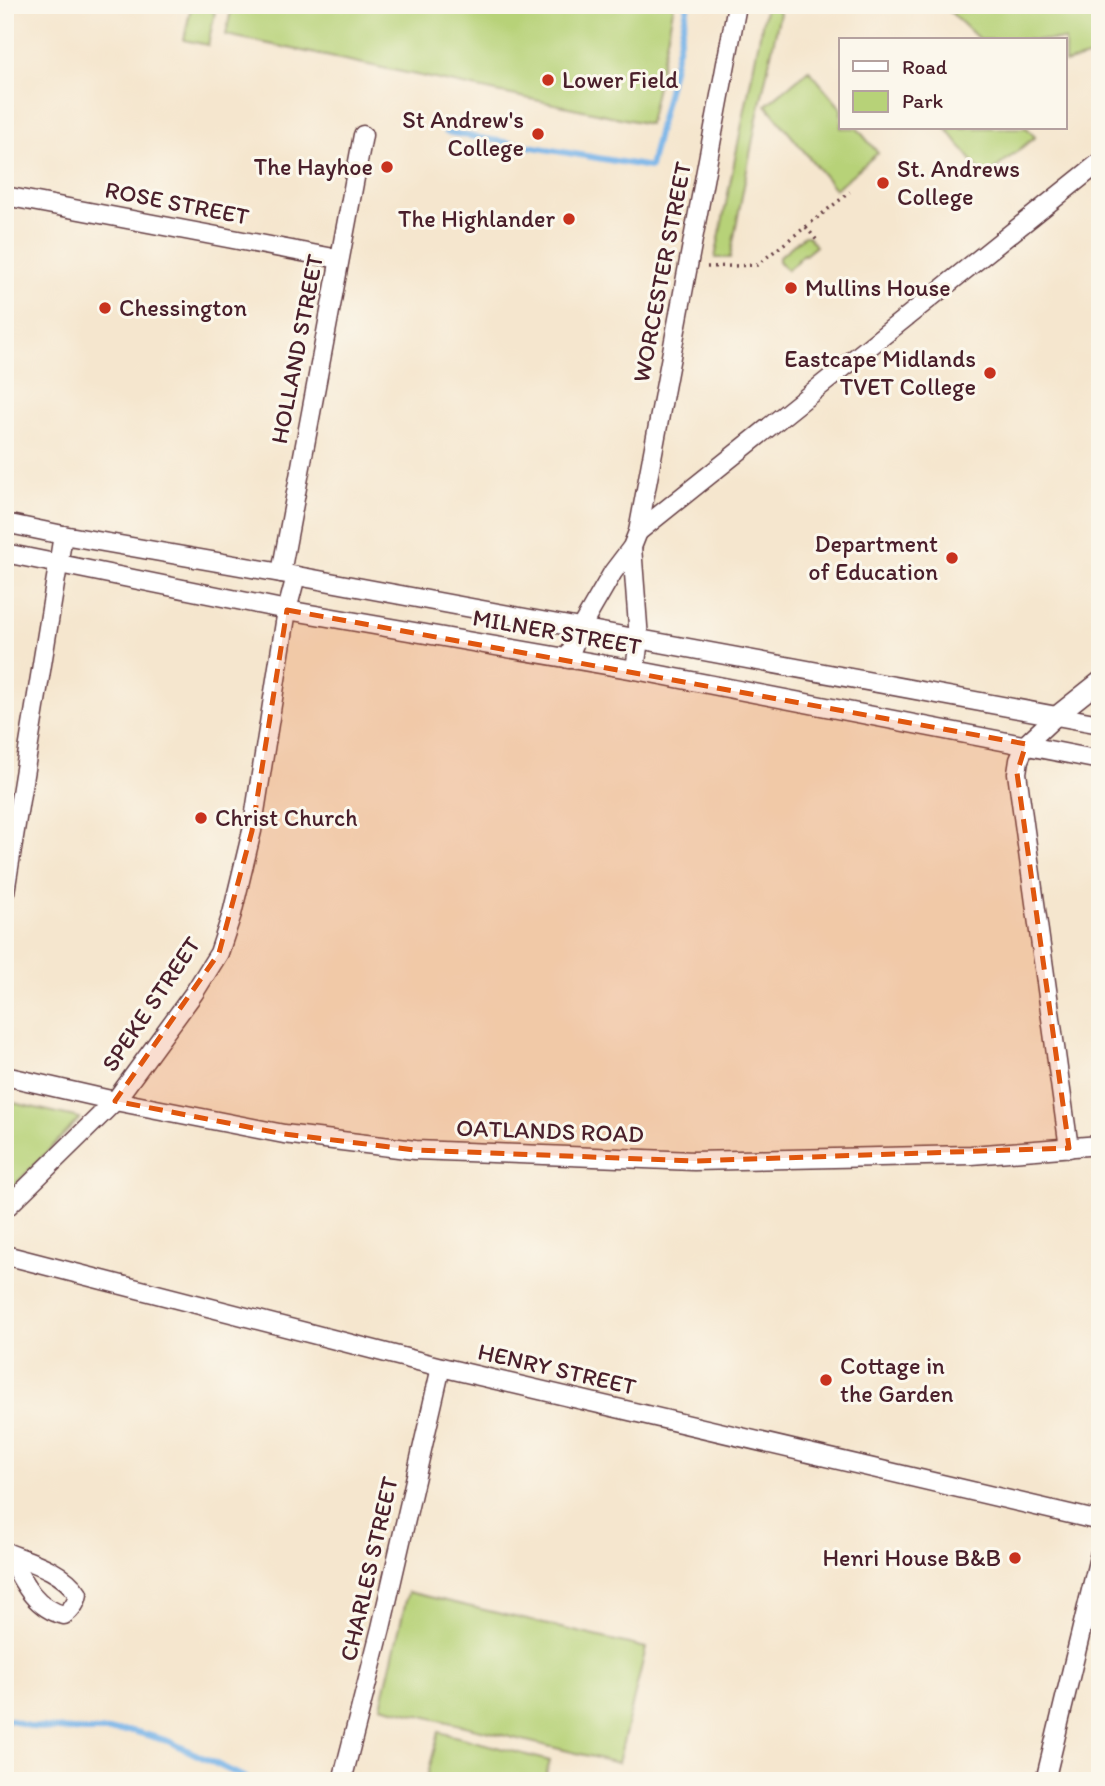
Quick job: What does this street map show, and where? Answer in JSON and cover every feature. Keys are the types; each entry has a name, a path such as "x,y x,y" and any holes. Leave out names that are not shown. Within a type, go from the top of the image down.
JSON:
{"street":[{"name":"WORCESTER STREET","path":"635,670 639,639 635,539 737,5"},
{"name":"HOLLAND STREET","path":"288,574 339,260 363,135"},
{"path":"635,539 1100,162"},
{"name":"ROSE STREET","path":"5,196 339,260"},
{"name":"MILNER STREET","path":"5,523 1100,724"},
{"path":"5,892 63,535"},
{"name":"WORCESTER STREET","path":"568,659 580,629 635,539"},
{"name":"MILNER STREET","path":"5,553 287,610 635,670 1100,760"},
{"name":"SPEKE STREET","path":"5,1209 115,1101 194,993 219,953 232,914 252,831 287,610 288,574"},
{"path":"1069,1148 1017,773 1026,744 1100,681"},
{"name":"OATLANDS ROAD","path":"5,1076 285,1135 415,1150 694,1161 971,1155 1100,1145"},
{"name":"HENRY STREET","path":"5,1255 441,1367 1100,1521"},
{"name":"CHARLES STREET","path":"342,1781 381,1628 441,1367"},
{"path":"1045,1781 1100,1553"}],"path":[{"path":"707,267 757,265 850,192"},
{"path":"806,227 819,243"}],"highlighted area":[{"path":"287,610 1026,744 1017,773 1069,1148 694,1161 415,1150 284,1134 115,1101 219,953 252,831"}],"green space":[{"path":"214,5 208,45 184,40 191,7"},
{"name":"Lower Field","path":"232,5 674,5 649,124 226,35"},
{"path":"766,5 773,5 780,13 730,258 715,258"},
{"path":"943,5 1100,5 1100,54 1066,63 1066,38 978,38"},
{"path":"809,70 839,106 839,130 859,130 878,153 835,189 766,105"},
{"path":"948,130 1029,130 1035,137 985,177"},
{"path":"804,236 808,236 816,246 803,254 787,270 779,257"},
{"path":"5,1101 80,1118 5,1195"},
{"path":"408,1592 646,1648 618,1763 381,1706"},
{"path":"439,1732 550,1761 544,1781 426,1781"}],"waterway":[{"path":"446,132 650,167 688,5"},
{"path":"5,1718 32,1727 133,1731 168,1741 252,1781"}],"place":[{"name":"Lower Field","path":"548,80"},
{"name":"St Andrew's College","path":"538,134"},
{"name":"The Hayhoe","path":"387,167"},
{"name":"St. Andrews College","path":"883,183"},
{"name":"The Highlander","path":"569,219"},
{"name":"Mullins House","path":"791,288"},
{"name":"Chessington","path":"105,308"},
{"name":"Eastcape Midlands TVET College","path":"990,373"},
{"name":"Department of Education","path":"952,558"},
{"name":"Christ Church","path":"201,818"},
{"name":"Cottage in the Garden","path":"826,1380"},
{"name":"Henri House B&B","path":"1015,1558"}]}
